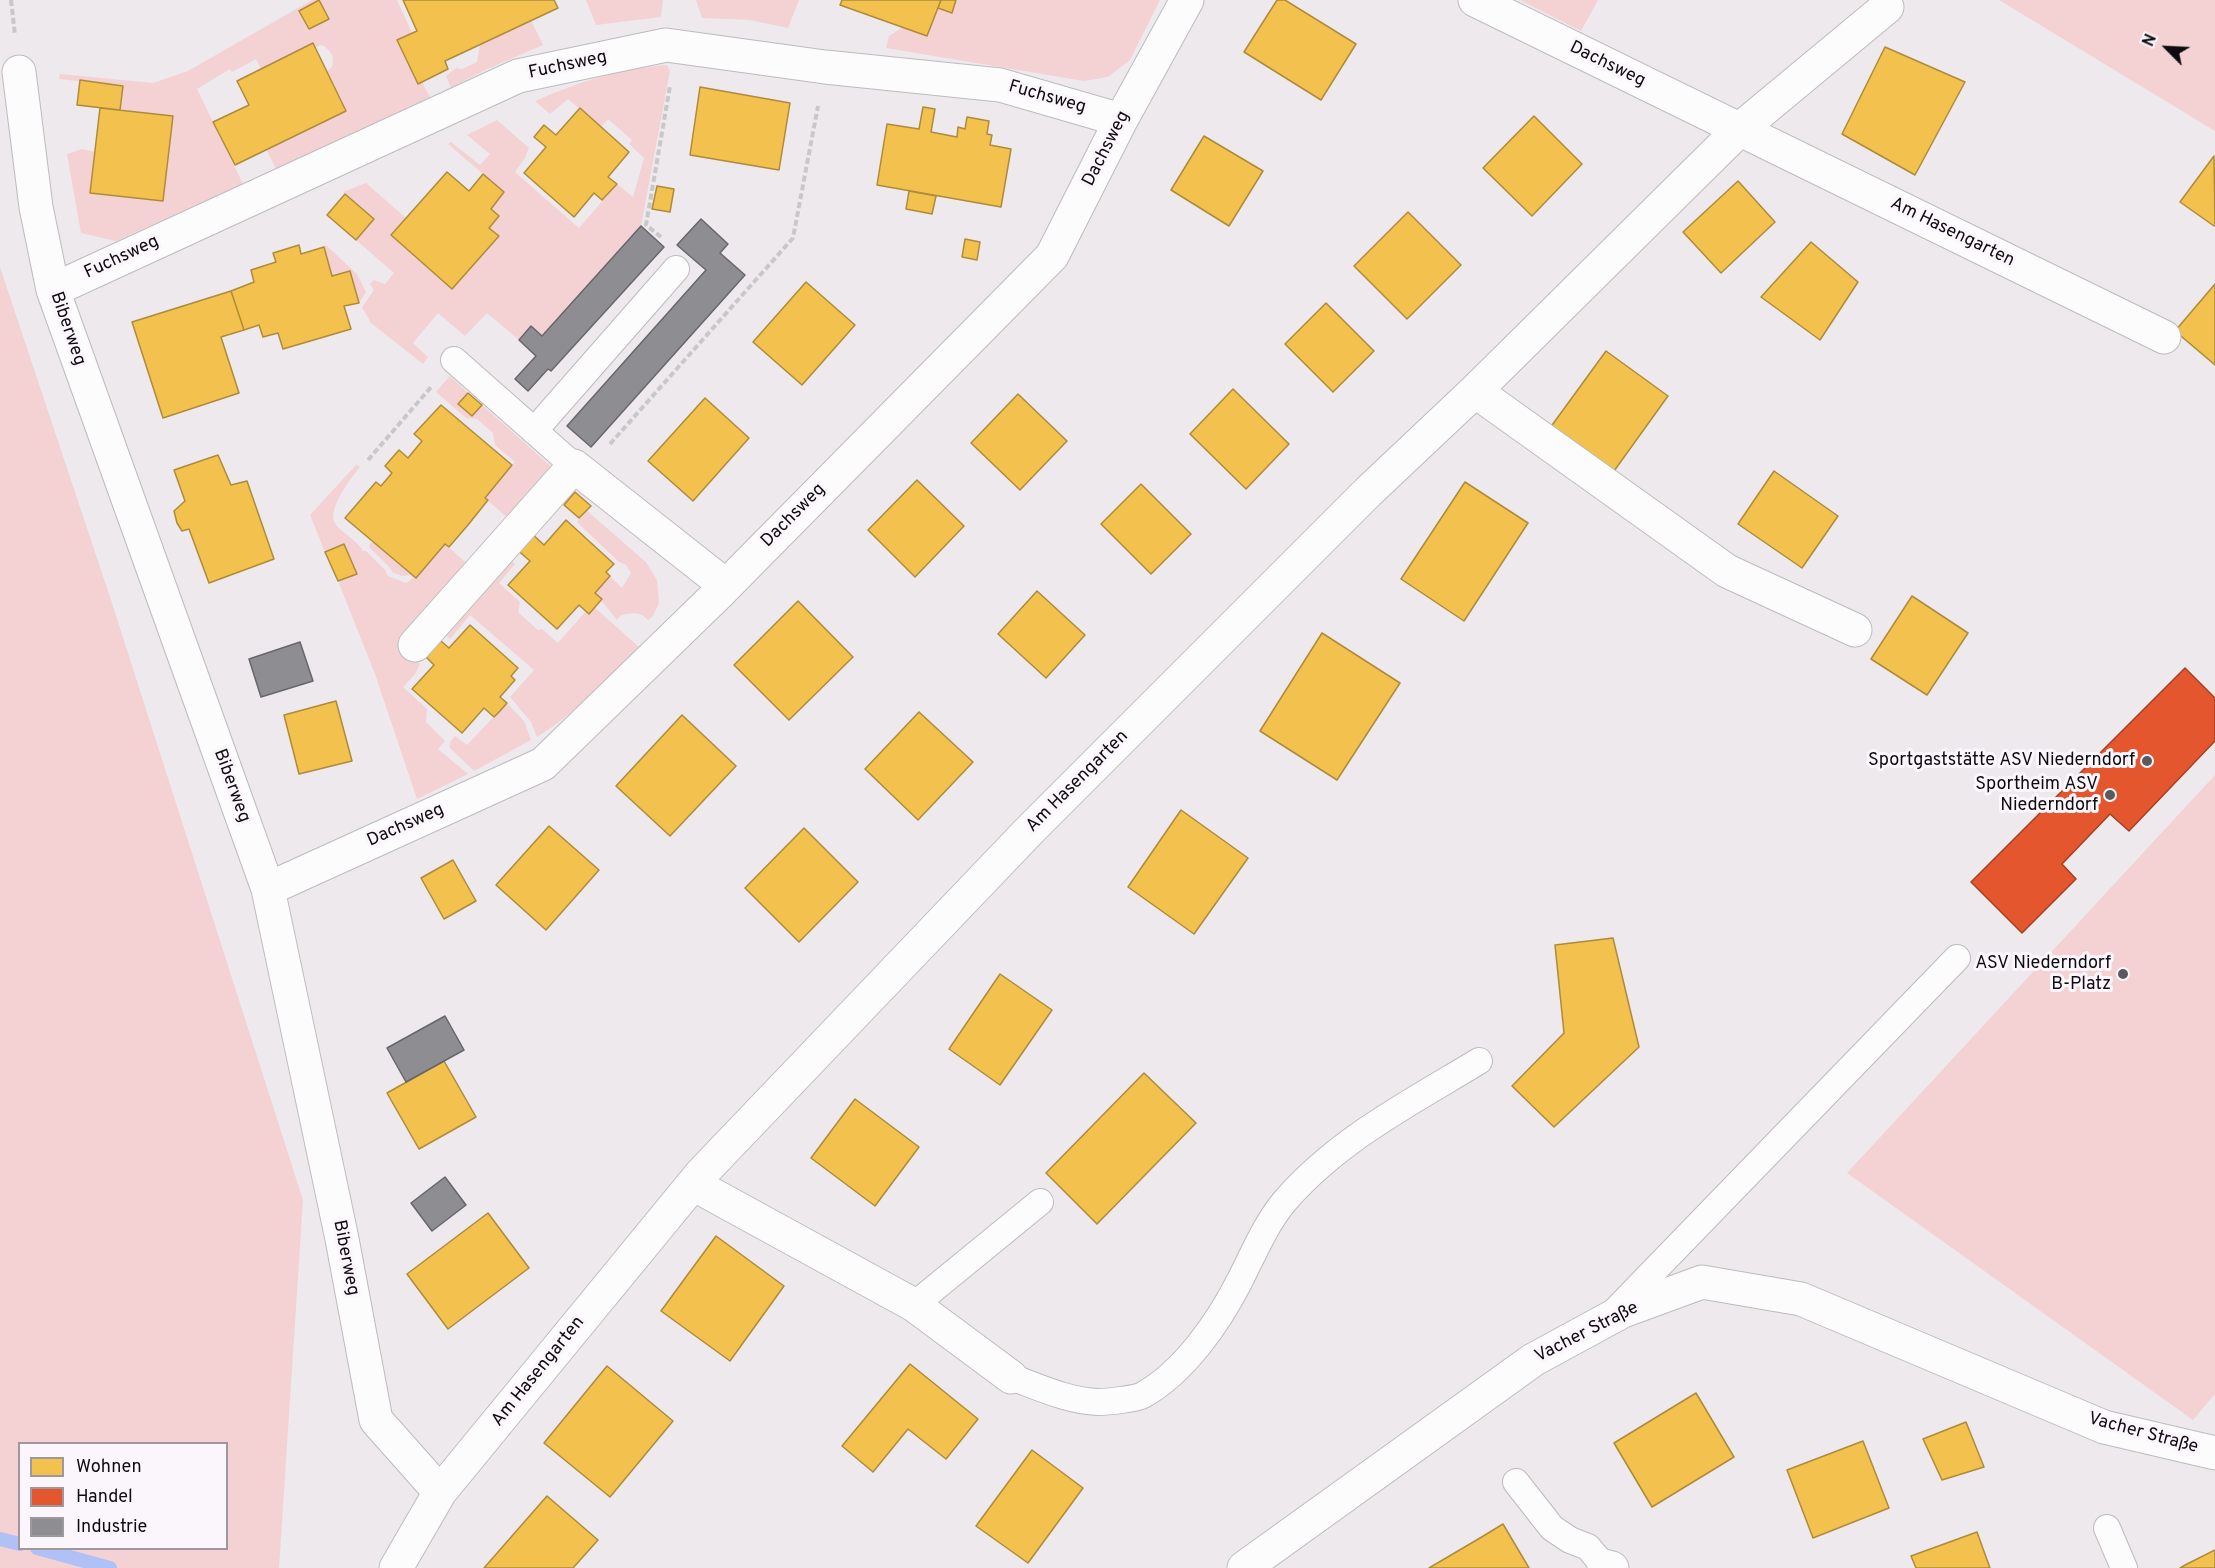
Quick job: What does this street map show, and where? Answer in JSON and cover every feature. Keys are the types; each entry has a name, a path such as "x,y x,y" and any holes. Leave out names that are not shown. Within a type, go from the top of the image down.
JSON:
{"street":[{"name":"Dachsweg","path":"268,889 543,764 725,585 1052,256 1121,120 1187,0"},
{"name":"Dachsweg","path":"1474,0 1740,129"},
{"name":"Am Hasengarten","path":"396,1568 440,1492 693,1184 1037,823 1368,492 1475,391 1740,129 1887,7"},
{"name":"Fuchsweg","path":"52,290 518,76 666,45 825,67 1000,85 1121,120"},
{"name":"Biberweg","path":"19,72 36,207 52,290 268,889 342,1239 376,1420 440,1492"},
{"name":"Am Hasengarten","path":"1740,129 2164,337"},
{"path":"1475,391 1727,571 1855,630"},
{"path":"415,645 579,469 725,585"},
{"path":"693,1184 914,1305 1011,1377"},
{"name":"Vacher Straße","path":"1244,1568 1533,1360 1623,1311 1702,1282 1801,1299 2104,1427 2215,1453"}],"lane":[{"path":"534,431 676,269"},
{"path":"454,360 579,469"},
{"path":"1607,1320 1957,958"},
{"path":"1011,1377 1063,1396 1098,1402 1141,1397 1168,1377 1198,1348 1282,1204 1314,1170 1361,1132 1479,1061"},
{"path":"914,1305 1040,1202"},
{"path":"1516,1482 1552,1528 1570,1540 1588,1547 1608,1567"},
{"path":"2107,1528 2124,1568"}],"path":[{"path":"676,46 646,225 676,250 676,269"},
{"path":"579,469 793,238 825,67"},
{"path":"368,460 454,360"}],"shaded area":[{"path":"312,0 319,0 397,0 412,33 422,82 430,97 276,169 266,149 346,111 327,71 332,67 332,54 322,45 315,47 313,43 261,69 256,59 232,72 230,69 197,89 243,184 116,241 81,233 67,154 82,149 95,152 120,110 123,86 59,79 60,74 153,83 188,71","holes":["319,0 329,18 309,29 300,11"]},
{"path":"586,0 663,0 661,17 596,25"},
{"path":"696,0 799,0 788,28 750,20 702,18"},
{"path":"956,0 1160,0 1130,60 1108,77 1084,81 886,48 889,36 903,27 927,36 938,8 951,13"},
{"path":"1520,0 1598,0 1581,31"},
{"path":"1999,0 2215,0 2215,131"},
{"path":"531,20 543,45 485,70 451,88 446,76 456,68 462,69 477,62 480,44"},
{"path":"667,65 670,71 641,226 542,336 531,326 519,340 487,313 465,336 438,313 413,343 428,357 423,364 371,323 362,307 374,290 370,284 374,280 385,284 394,273 356,240 374,219 343,192 366,183 406,218 391,235 498,236 489,228 499,216 491,209 504,192 448,144 451,142 480,165 490,154 467,135 497,120 529,148 515,172 579,228 617,184 633,197 644,158 629,144 632,140 608,119 601,127 568,99 550,114 535,101 599,77"},
{"path":"326,245 357,274 366,292 359,303 332,276 324,247"},
{"path":"0,267 111,600 303,1200 279,1568 0,1568"},
{"path":"450,376 468,393 458,404 472,416 482,405 555,470 511,521 485,498 515,462 495,445 493,433 477,419 466,418 436,392"},
{"path":"356,465 360,467 336,503 334,519 336,525 363,551 366,551 388,576 406,583 413,578 410,575 402,576 392,572 369,547 370,543 445,544 471,567 401,646 420,664 415,674 403,687 427,709 426,722 445,741 438,749 468,774 417,799 375,674 338,581 356,574 344,544 325,552 310,515"},
{"path":"586,510 646,562 657,580 659,603 653,616 648,620 642,615 632,613 621,615 617,620 595,593 610,576 622,588 631,573 626,565 619,562 577,522"},
{"path":"503,552 515,564 499,583 520,602 518,612 538,630 542,629 558,643 586,611 594,607 639,647 578,707 537,737 531,722 510,697 534,670 470,615 450,639 437,627"},
{"path":"507,703 524,721 531,740 474,771 450,748 450,742 455,736 467,745"},
{"name":"ASV Niederndorf B-Platz","path":"2215,775 2215,1394 2193,1420 1847,1173"}],"building: Wohnen":[{"path":"319,0 329,19 309,29 299,11"},
{"path":"403,0 554,0 558,8 445,61 448,69 418,84 397,40 417,31"},
{"path":"842,0 941,0 927,36 840,5"},
{"path":"941,0 956,0 952,13 938,8"},
{"path":"1277,0 1285,0 1356,44 1321,100 1244,52"},
{"path":"313,43 346,111 235,165 213,122 249,105 237,81"},
{"path":"1885,47 1965,82 1915,175 1842,134"},
{"path":"80,80 123,86 120,110 77,105"},
{"path":"700,87 790,103 779,170 690,155"},
{"path":"923,107 935,109 931,132 957,137 958,127 965,129 967,117 989,121 987,134 992,135 990,145 1011,149 1001,207 877,185 887,124 919,129"},
{"path":"100,108 173,116 163,201 90,193"},
{"path":"580,108 629,152 608,177 617,184 602,200 594,193 574,217 524,173 546,147 534,137 544,125 556,135"},
{"path":"1534,116 1582,164 1532,216 1483,168"},
{"path":"1204,136 1263,171 1229,226 1171,190"},
{"path":"2214,156 2215,225 2214,226 2180,202"},
{"path":"447,172 469,191 483,174 504,192 491,209 499,216 489,228 499,236 452,289 391,235"},
{"path":"1738,181 1775,222 1721,273 1683,232"},
{"path":"657,186 674,189 670,212 652,209"},
{"path":"909,191 936,196 932,214 906,209"},
{"path":"345,194 374,219 356,240 327,215"},
{"path":"1408,212 1461,265 1407,319 1354,266"},
{"path":"965,239 980,242 977,260 962,257"},
{"path":"1811,242 1858,282 1820,340 1761,297"},
{"path":"299,245 301,254 324,247 332,276 350,271 359,303 344,306 351,329 283,349 278,333 263,337 259,325 244,330 231,291 254,282 251,270 276,262 273,253"},
{"path":"806,282 855,325 802,385 753,342"},
{"path":"2215,284 2215,365 2175,331"},
{"path":"231,291 244,330 221,337 239,393 163,418 132,322"},
{"path":"1326,303 1374,351 1333,392 1285,344"},
{"path":"1606,351 1668,396 1609,478 1547,432"},
{"path":"1233,389 1289,444 1246,489 1190,434"},
{"path":"468,393 482,405 472,416 458,404"},
{"path":"1018,394 1067,441 1020,490 971,443"},
{"path":"705,398 749,438 693,501 648,461"},
{"path":"441,405 512,465 485,498 488,500 468,525 449,547 445,544 416,578 345,518 376,482 381,486 392,473 385,466 399,450 408,458 422,441 414,434"},
{"path":"218,455 231,485 247,481 274,559 209,583 189,529 182,531 177,523 174,511 185,501 174,470"},
{"path":"1774,471 1838,516 1802,568 1738,524"},
{"path":"917,480 964,526 915,577 868,530"},
{"path":"1465,482 1528,523 1464,621 1401,579"},
{"path":"1141,484 1191,534 1151,574 1101,524"},
{"path":"575,492 591,506 579,518 564,505"},
{"path":"566,520 614,564 606,572 610,576 595,593 602,599 589,614 579,605 557,629 508,585 530,561 514,547 529,531 544,545"},
{"path":"344,544 357,574 338,581 325,552"},
{"path":"1037,591 1085,635 1046,678 998,634"},
{"path":"1912,596 1968,633 1927,695 1871,659"},
{"path":"798,601 853,657 789,720 734,665"},
{"path":"470,625 518,668 511,676 515,680 500,697 507,703 494,717 484,708 462,733 412,689 434,665 420,651 434,635 449,648"},
{"path":"1322,633 1400,683 1337,780 1260,731"},
{"path":"336,701 352,761 299,774 284,715"},
{"path":"919,712 973,762 918,820 865,769"},
{"path":"682,715 736,766 670,836 616,786"},
{"path":"1181,810 1248,858 1194,934 1128,887"},
{"path":"549,826 599,870 546,930 496,885"},
{"path":"804,828 858,882 799,942 745,888"},
{"path":"453,860 476,901 444,919 421,878"},
{"path":"1613,938 1639,1047 1554,1127 1512,1086 1564,1033 1555,945"},
{"path":"1000,974 1052,1010 1000,1085 949,1049"},
{"path":"444,1061 476,1117 419,1149 387,1093"},
{"path":"1144,1073 1196,1123 1097,1224 1046,1173"},
{"path":"855,1099 919,1147 875,1206 811,1158"},
{"path":"488,1213 529,1268 448,1329 407,1274"},
{"path":"716,1236 784,1286 730,1361 661,1311"},
{"path":"910,1364 978,1419 946,1459 908,1429 873,1472 842,1446"},
{"path":"607,1366 673,1421 610,1497 544,1443"},
{"path":"1696,1393 1734,1457 1652,1507 1614,1443"},
{"path":"1966,1422 1984,1467 1942,1480 1923,1439"},
{"path":"1863,1441 1889,1508 1813,1538 1787,1470"},
{"path":"1032,1450 1083,1488 1028,1563 976,1526"},
{"path":"547,1496 598,1540 573,1568 484,1568"},
{"path":"1503,1524 1529,1568 1429,1568 1480,1538"},
{"path":"1977,1532 1990,1568 1916,1568 1911,1556"},
{"path":"2215,1550 2215,1568 2180,1568 2187,1564"}],"building: Handel":[{"name":"Sportheim ASV Niederndorf","path":"2185,668 2215,698 2215,741 2129,831 2110,814 2062,864 2076,879 2022,933 1971,882"}],"building: Industrie":[{"path":"701,219 728,244 720,253 745,275 591,447 567,426 706,270 677,245"},
{"path":"641,226 664,247 551,371 548,369 528,391 515,379 536,356 519,340 531,326 542,336"},
{"path":"300,642 313,681 261,697 249,659"},
{"path":"445,1016 464,1050 406,1082 387,1048"},
{"path":"445,1177 466,1205 432,1231 411,1203"}],"waterway":[{"path":"0,1539 18,1544"},
{"path":"44,1550 110,1568"}],"place":[{"name":"Sportgaststätte ASV Niederndorf","path":"2147,761"},
{"name":"Sportheim ASV Niederndorf","path":"2110,795"},
{"name":"ASV Niederndorf B-Platz","path":"2123,974"}]}
